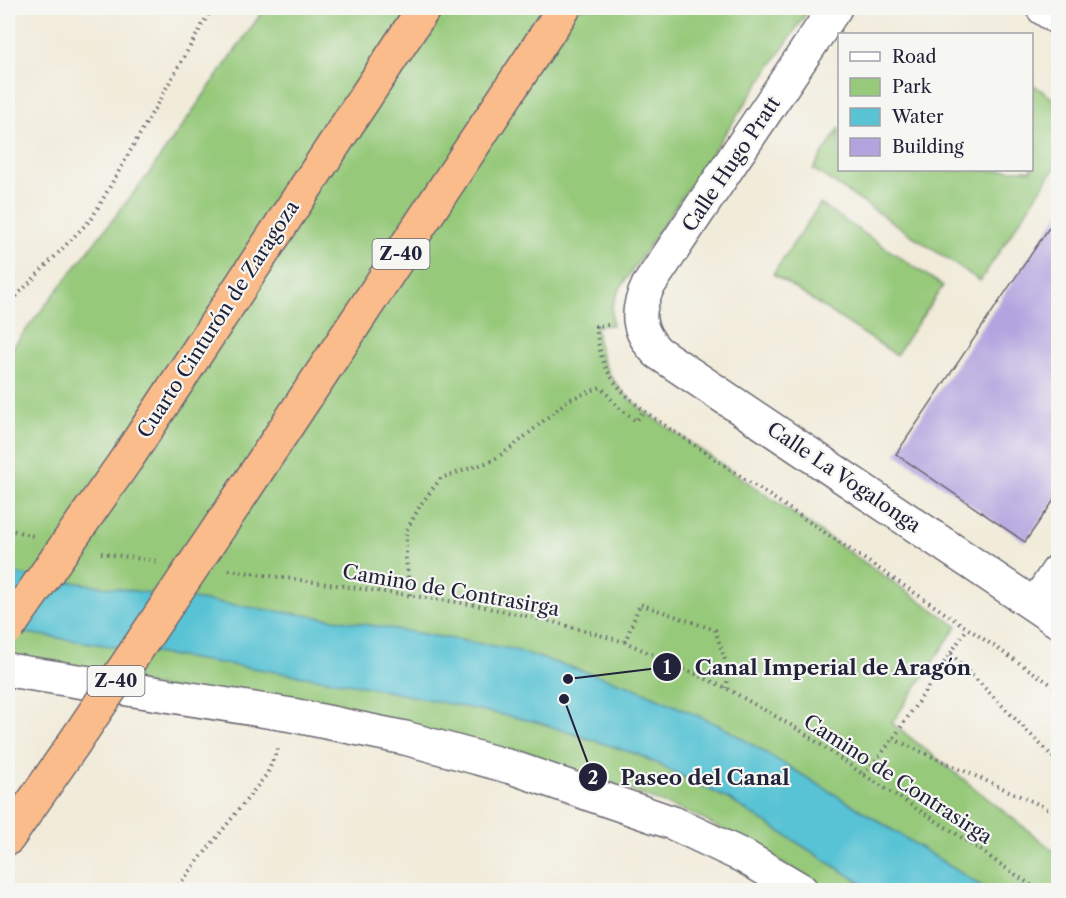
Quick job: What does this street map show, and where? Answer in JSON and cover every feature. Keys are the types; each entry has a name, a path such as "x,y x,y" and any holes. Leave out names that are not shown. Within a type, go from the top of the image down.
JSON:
{"highway":[{"name":"Cuarto Cinturón de Zaragoza","path":"8,628 128,457 424,8"},
{"name":"Z-40","path":"8,838 237,501 564,8"}],"street":[{"name":"Calle Hugo Pratt","path":"640,324 640,303 648,286 836,8"},
{"path":"1043,8 1059,18"},
{"name":"Calle La Vogalonga","path":"640,324 647,341 657,352 1047,613"},
{"path":"1047,613 1059,571"},
{"path":"8,670 292,715 405,738 512,766 673,823 745,857 801,891"}],"path":[{"path":"8,305 92,218 212,8"},
{"path":"410,595 406,531 421,504 441,478 492,461 515,446 568,400 601,387 618,407 636,421 644,411"},
{"path":"8,529 40,538"},
{"path":"95,552 165,562"},
{"name":"Camino de Contrasirga","path":"224,570 470,604 549,621 625,642 726,688 801,731 1038,891"},
{"path":"625,642 640,603 715,630 729,672 726,688"},
{"path":"864,775 892,739 968,629"},
{"path":"951,654 1059,762"},
{"path":"175,891 267,774 292,715"},
{"path":"892,739 1059,813"}],"green space":[{"path":"265,8 810,8 619,290 612,306 612,325 596,326 600,353 616,384 644,411 957,626 892,723 1058,854 1058,890 824,890 804,875 699,817 590,775 494,748 8,659 8,353 147,176"},
{"path":"1033,85 1058,102 1058,163 980,281 813,169 838,131 838,171 873,171 879,175 882,171 1033,171"},
{"path":"820,204 943,286 896,355 773,274"}],"water":[{"path":"8,573 340,620 512,649 628,685 723,727 988,890 872,890 730,800 639,755 537,722 353,684 8,630"}],"building":[{"path":"1059,213 1059,493 1025,542 896,454"}],"place":[{"name":"Canal Imperial de Aragón","path":"568,679"},
{"name":"Paseo del Canal","path":"564,699"}]}
